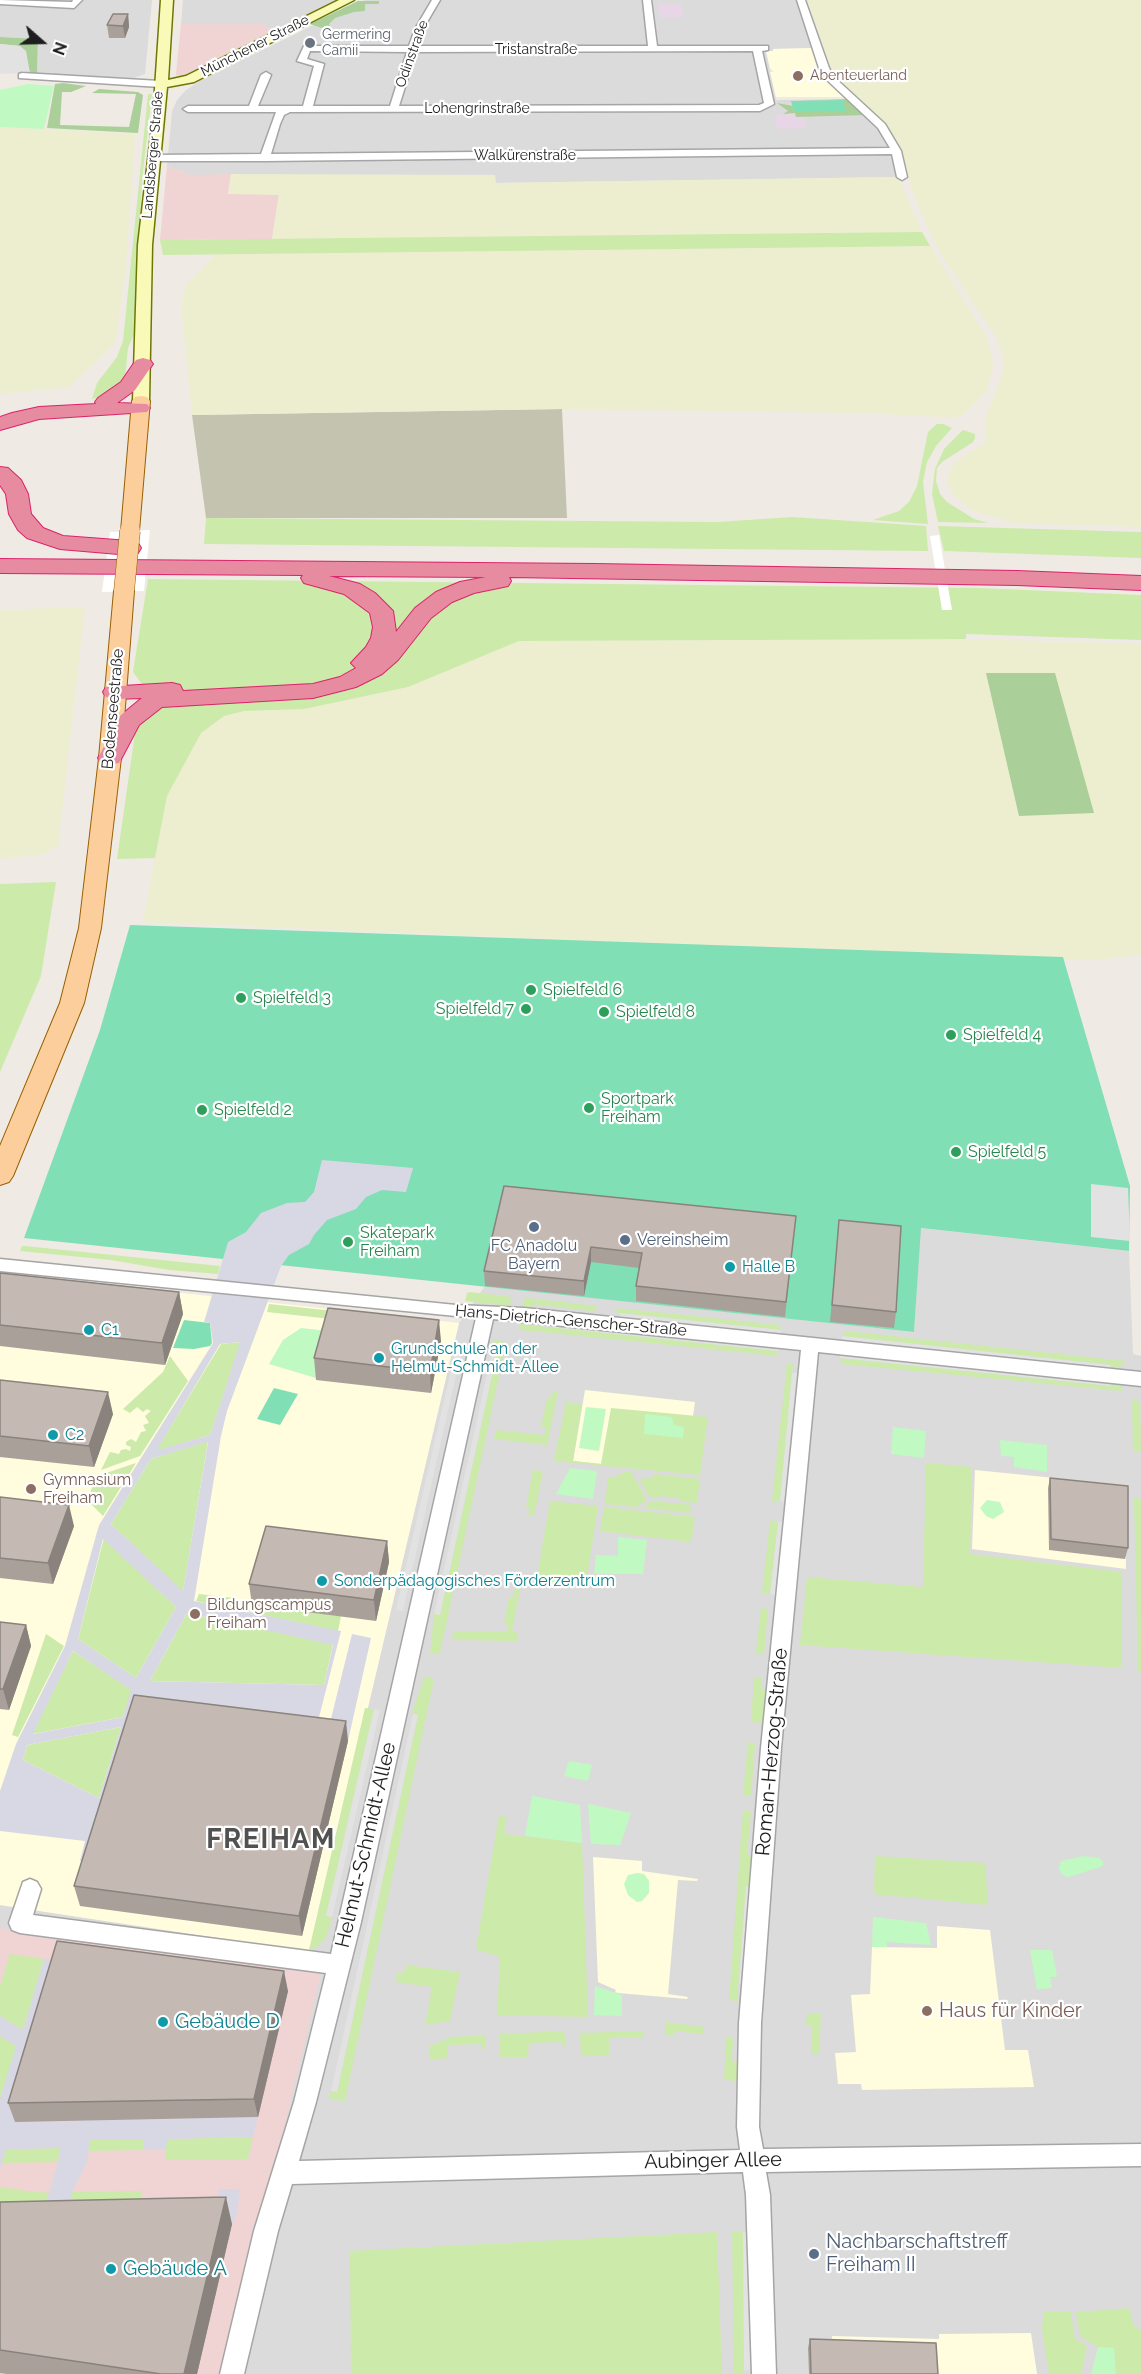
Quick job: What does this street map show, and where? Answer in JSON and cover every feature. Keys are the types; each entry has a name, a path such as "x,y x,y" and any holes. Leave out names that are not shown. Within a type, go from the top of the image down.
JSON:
{"highway":[{"path":"104,406 128,386 143,364"},
{"path":"0,416 27,408 141,404"},
{"path":"0,424 39,413 73,407"},
{"path":"0,473 13,485 20,514 26,525 35,533 50,539 71,544 238,556"},
{"path":"0,555 712,561 1141,570"},
{"path":"0,566 595,571 1017,578 1141,583"},
{"path":"114,697 160,697 325,679 348,672 364,662 376,651 383,638 385,627 381,611 367,598 340,585 302,577 206,566"},
{"path":"197,693 296,693 348,682 374,669 390,655 423,613 444,597 468,587 497,582 595,571"},
{"path":"1017,578 1141,591"},
{"path":"110,758 129,721 160,697"}],"main road":[{"name":"Landsberger Straße","path":"147,226 159,118 167,0"},
{"name":"Münchener Straße","path":"160,84 190,79 348,0"},
{"path":"159,118 175,93 190,79"},
{"name":"Bodenseestraße","path":"0,1176 58,1038 81,968 90,928 110,758 141,404 147,226"}],"street":[{"name":"Odinstraße","path":"393,110 419,29 436,0"},
{"path":"647,0 653,50"},
{"path":"801,0 824,68 831,79 879,122 896,151 902,177"},
{"path":"0,1 76,2"},
{"name":"Tristanstraße","path":"307,110 319,64 302,61 307,48 653,50 761,48 769,104 766,107"},
{"path":"252,109 266,75"},
{"name":"Landsberger Straße","path":"22,76 160,84"},
{"name":"Lohengrinstraße","path":"188,109 766,107"},
{"path":"265,158 275,124 280,113 286,110"},
{"name":"Walkürenstraße","path":"154,158 896,151"},
{"name":"Hans-Dietrich-Genscher-Straße","path":"0,1265 524,1314 1141,1379"},
{"name":"Helmut-Schmidt-Allee","path":"232,2374 266,2231 305,2102 338,1965 486,1312"},
{"name":"Roman-Herzog-Straße","path":"764,2374 758,2195 748,2127 751,2013 771,1748 810,1344"},
{"path":"30,1889 20,1923 338,1965"},
{"name":"Aubinger Allee","path":"284,2173 753,2161 1141,2155"}],"shaded area":[{"path":"0,0 152,0 145,74 134,78 37,74 38,39 0,37"},
{"path":"183,0 335,0 275,30 265,28 266,23 181,23"},
{"path":"365,0 799,0 813,48 766,51 776,100 850,99 879,124 902,177 495,183 495,175 190,175 167,166 172,111 177,100 185,91 201,80"},
{"path":"806,0 1141,0 1141,527 1015,523 971,510 951,492 947,480 954,463 986,442 986,415 1001,381 1004,362 998,340 939,251 920,210 901,158 901,150 888,129 834,77"},
{"path":"681,3 684,17 660,18 658,4"},
{"path":"181,23 266,23 266,28 275,30 182,77 176,75"},
{"path":"0,44 20,46 26,51 30,73 0,74"},
{"name":"Abenteuerland","path":"813,48 826,79 848,97 776,97 770,72 774,72 770,68 766,51"},
{"path":"795,113 796,117 804,117 807,128 777,129 774,117 780,114"},
{"path":"0,127 135,134 126,265 115,343 69,387 0,394"},
{"path":"167,166 190,175 231,174 228,194 279,194 272,239 160,240"},
{"path":"231,174 495,175 496,183 898,177 922,232 272,239 279,195 228,194"},
{"path":"930,246 986,336 992,356 993,367 986,391 963,415 955,418 864,413 562,409 192,415 181,305 186,286 216,254"},
{"path":"562,409 567,518 206,518 192,415"},
{"path":"85,607 58,846 41,855 0,858 0,610"},
{"path":"966,639 1141,644 1141,955 1094,960 1060,960 143,922 167,796 201,733 224,716 244,711 304,709 408,687 519,641"},
{"path":"322,1160 413,1168 406,1192 382,1190 366,1197 356,1209 327,1220 309,1244 289,1255 281,1266 227,1411 194,1601 341,1631 314,1737 93,1863 80,1861 85,1841 0,1831 0,1791 16,1744 65,1646 99,1525 213,1343 210,1323 204,1322 228,1242 246,1232 261,1213 287,1203 305,1202 314,1192","holes":["240,1342 210,1435 157,1450 220,1344","208,1442 183,1591 111,1524 151,1459","103,1539 176,1607 136,1678 78,1639","187,1613 333,1645 324,1685 150,1681","73,1651 131,1690 123,1717 33,1734","121,1727 99,1798 23,1760 27,1745"]},
{"path":"1091,1184 1128,1188 1130,1241 1091,1237"},
{"path":"920,1228 1129,1251 1133,1354 1141,1356 1141,2374 0,2374 0,1905 310,1952 459,1323 485,1286 914,1332"},
{"name":"Bildungscampus Freiham","path":"135,1288 459,1323 310,1952 0,1905 0,1297"},
{"path":"620,1313 781,1330 780,1334 619,1318"},
{"path":"521,1320 779,1347 778,1351 520,1324"},
{"path":"842,1336 1111,1365 1111,1369 842,1341"},
{"path":"457,1344 463,1344 403,1611 396,1610"},
{"path":"493,1347 498,1347 440,1615 434,1614"},
{"path":"840,1353 1111,1382 1111,1386 840,1358"},
{"path":"792,1373 798,1373 785,1502 780,1501"},
{"path":"585,1390 695,1402 685,1473 573,1461"},
{"path":"975,1470 1124,1485 1126,1569 972,1549"},
{"path":"778,1522 783,1522 776,1595 770,1594"},
{"path":"352,1634 371,1638 348,1741 326,1739"},
{"path":"374,1709 380,1710 332,1917 326,1916"},
{"path":"413,1714 418,1715 337,2092 331,2091"},
{"path":"593,1857 642,1861 642,1871 698,1879 697,1881 678,1880 668,1994 688,1997 687,1999 618,1993 598,1982"},
{"path":"746,1886 752,1887 745,1985 739,1984"},
{"name":"Haus für Kinder","path":"937,1926 990,1930 1005,2050 1028,2050 1034,2087 862,2090 861,2084 838,2084 835,2053 856,2052 851,1995 870,1994 872,1947 937,1948"},
{"path":"0,1928 321,1973 226,2374 0,2374"},
{"path":"44,1959 63,1960 134,2119 258,2117 253,2137 167,2139 166,2149 143,2150 144,2139 90,2140 87,2162 72,2192 69,2208 218,2200 219,2189 240,2189 237,2215 232,2224 44,2210 60,2148 6,2149 0,2170 0,2099 16,2046 0,2036 0,2016 23,2030"},
{"path":"743,2232 749,2232 752,2370 744,2370"},
{"path":"1031,2333 1037,2374 936,2374 833,2349 832,2336 939,2339 939,2334"}],"green space":[{"path":"358,1 379,1 379,4 365,4 365,11 335,18 329,24 330,26 322,28 310,24"},
{"path":"0,37 38,39 37,74 24,73 30,73 20,46 0,44"},
{"path":"28,84 54,86 44,129 0,127 0,90"},
{"path":"55,84 86,86 71,92 62,92 60,125 129,127 136,94 92,93 99,89 138,92 143,95 138,133 47,128"},
{"path":"148,94 152,94 142,180 134,334 128,348 125,379 104,396 92,399 97,383 117,357 123,341"},
{"path":"850,99 867,115 796,117 795,113 783,114 788,111 777,103 793,106 794,112 843,100 776,102"},
{"path":"843,100 846,111 794,112 791,101"},
{"path":"922,232 930,246 163,255 160,240"},
{"path":"937,424 952,428 936,446 927,462 923,482 928,524 873,520 899,511 909,502 917,486 928,432"},
{"path":"963,430 975,434 973,442 942,462 937,468 936,481 940,494 947,502 974,519 988,523 938,522 932,494 935,469 944,449"},
{"path":"792,517 926,526 928,551 204,544 206,518 718,522"},
{"path":"938,526 1141,532 1141,558 944,551"},
{"path":"148,579 979,588 1141,595 1141,640 966,634 966,639 519,641 408,687 304,709 244,711 224,716 201,733 167,796 155,858 117,859 142,684 133,672"},
{"path":"986,673 1055,673 1094,813 1019,816"},
{"path":"56,882 41,976 0,1072 0,884"},
{"name":"Sportpark Freiham","path":"130,925 1063,957 1130,1186 1129,1251 921,1228 914,1332 24,1238 100,1030"},
{"path":"22,1246 220,1266 218,1274 169,1270 111,1260 20,1251"},
{"path":"467,1293 511,1297 510,1306 465,1301"},
{"path":"524,1299 597,1306 596,1310 592,1311 533,1304 531,1308 523,1307"},
{"path":"269,1304 362,1314 359,1322 267,1312"},
{"path":"617,1308 780,1325 781,1330 620,1313 616,1312"},
{"path":"184,1320 210,1323 212,1343 210,1346 194,1349 173,1348"},
{"path":"520,1324 778,1351 778,1356 521,1330 519,1329"},
{"path":"301,1328 328,1331 316,1378 269,1364 283,1340"},
{"path":"845,1331 1125,1361 1125,1364 1111,1369 1111,1365 842,1336"},
{"path":"494,1339 506,1343 440,1653 430,1654 434,1614 440,1614 498,1348 493,1347"},
{"path":"241,1342 210,1435 156,1451 221,1344"},
{"path":"170,1356 188,1381 140,1456 101,1470 110,1452 119,1454 121,1450 130,1451 131,1447 126,1445 126,1442 131,1439 136,1442 141,1432 146,1431 143,1425 149,1423 145,1416 151,1411 147,1409 143,1412 137,1407 130,1413 123,1409 163,1372"},
{"path":"840,1358 1111,1386 1111,1382 1121,1384 1121,1391 842,1364"},
{"path":"787,1363 793,1364 780,1501 772,1501"},
{"path":"274,1388 298,1394 280,1425 257,1419"},
{"path":"553,1391 558,1391 547,1445 494,1439 496,1430 544,1435 546,1427 541,1427 547,1398 551,1398"},
{"path":"1132,1400 1140,1401 1141,1452 1133,1451"},
{"path":"566,1402 582,1404 573,1461 601,1464 611,1408 708,1417 700,1475 554,1461"},
{"path":"586,1407 606,1409 599,1451 579,1448"},
{"path":"645,1414 672,1417 674,1425 684,1427 683,1438 644,1434"},
{"path":"893,1427 926,1431 924,1458 891,1454"},
{"path":"1000,1440 1047,1445 1047,1472 1014,1467 1014,1457 1001,1456"},
{"path":"208,1441 183,1592 111,1524 151,1459"},
{"path":"136,1463 103,1516 87,1500 97,1476"},
{"path":"926,1463 972,1467 970,1554 1122,1572 1122,1668 800,1645 807,1577 923,1587"},
{"path":"570,1468 597,1471 593,1499 556,1494"},
{"path":"533,1470 543,1471 534,1516 528,1516 530,1508 526,1507"},
{"path":"626,1471 631,1472 647,1500 637,1507 605,1504 608,1478 614,1478"},
{"path":"655,1474 700,1479 697,1503 680,1501 680,1498 660,1496 650,1498 639,1479 652,1478"},
{"path":"1134,1498 1141,1499 1141,1672 1138,1672"},
{"path":"987,1500 1000,1502 1004,1512 993,1519 986,1516 980,1508"},
{"path":"550,1501 598,1506 586,1584 536,1583"},
{"path":"651,1501 691,1505 690,1513 643,1508"},
{"path":"604,1507 695,1517 691,1542 600,1531"},
{"path":"770,1521 778,1522 770,1594 762,1593"},
{"path":"618,1537 647,1540 643,1574 594,1574 596,1555 618,1556"},
{"path":"104,1538 176,1607 136,1678 78,1639"},
{"path":"515,1588 520,1589 512,1632 518,1632 517,1641 452,1640 454,1631 507,1632 508,1624 504,1623 509,1597 513,1597"},
{"path":"199,1594 234,1598 231,1609 196,1601"},
{"path":"252,1605 341,1616 338,1631 248,1612"},
{"path":"761,1608 768,1609 764,1654 756,1653"},
{"path":"187,1613 333,1644 324,1685 150,1681"},
{"path":"46,1634 64,1646 18,1737 12,1735"},
{"path":"73,1651 132,1690 123,1717 32,1734"},
{"path":"425,1676 434,1679 345,2101 329,2099 331,2091 337,2092 418,1715 413,1714 413,1710"},
{"path":"754,1677 762,1678 762,1690 769,1691 767,1723 751,1722"},
{"path":"365,1708 374,1709 326,1916 332,1917 326,1938 317,1947 309,1950"},
{"path":"121,1727 99,1798 23,1760 27,1745"},
{"path":"748,1742 755,1744 751,1795 743,1795"},
{"path":"569,1761 592,1765 588,1781 564,1776"},
{"path":"532,1796 580,1805 582,1843 525,1836"},
{"path":"588,1804 631,1813 620,1845 591,1844"},
{"path":"743,1810 751,1811 747,1855 754,1856 752,1887 746,1887 737,2001 729,2000"},
{"path":"499,1816 507,1817 504,1834 582,1843 588,2017 497,2015 500,1957 476,1949"},
{"path":"875,1856 985,1863 988,1905 874,1894"},
{"path":"1084,1856 1099,1858 1103,1866 1073,1876 1067,1877 1062,1874 1059,1869 1061,1861"},
{"path":"644,1874 649,1881 649,1893 642,1901 637,1902 628,1895 624,1884 628,1875"},
{"path":"873,1917 926,1923 931,1945 887,1942 887,1947 872,1947"},
{"path":"1030,1950 1052,1950 1057,1977 1050,1977 1052,1988 1037,1989"},
{"path":"10,1954 44,1959 23,2030 0,2016 0,1986"},
{"path":"406,1965 460,1972 450,2021 425,2025 432,1987 396,1982 397,1972 404,1973"},
{"path":"595,1986 622,1995 622,2016 594,2015"},
{"path":"807,2013 821,2014 819,2053 811,2054 812,2026 806,2025"},
{"path":"666,2022 704,2027 703,2034 675,2031 674,2036 665,2035"},
{"path":"564,2031 566,2046 562,2046 561,2042 529,2043 528,2057 500,2057 500,2034"},
{"path":"643,2031 643,2037 609,2037 609,2055 581,2056 580,2033"},
{"path":"486,2035 485,2048 482,2049 481,2044 448,2045 447,2058 429,2060 430,2046 451,2037"},
{"path":"0,2036 17,2046 0,2099"},
{"path":"726,2037 733,2038 732,2061 739,2061 739,2082 724,2079"},
{"path":"253,2137 248,2159 165,2160 167,2139"},
{"path":"144,2139 143,2150 88,2151 90,2140"},
{"path":"60,2148 58,2162 2,2163 6,2149"},
{"path":"0,2187 49,2193 44,2210 0,2209"},
{"path":"142,2191 141,2202 69,2208 72,2192"},
{"path":"717,2232 722,2374 351,2374 350,2251"},
{"path":"732,2232 743,2232 744,2374 734,2374"},
{"path":"1129,2308 1133,2324 1141,2331 1141,2374 1116,2374 1114,2348 1098,2347 1080,2336 1076,2312"},
{"path":"1044,2312 1071,2312 1075,2339 1087,2346 1081,2374 1049,2374 1042,2329"},
{"path":"1098,2347 1114,2348 1116,2374 1091,2374"}],"pier":[{"path":"150,530 144,591 102,592 110,532"},
{"path":"939,535 952,610 942,610 930,536"}],"building":[{"path":"113,14 128,14 123,26 107,25"},
{"path":"504,1186 796,1216 786,1302 636,1286 642,1253 591,1247 584,1281 484,1271"},
{"path":"839,1220 901,1226 896,1312 832,1305"},
{"path":"0,1273 179,1292 162,1343 0,1325"},
{"path":"328,1308 439,1320 430,1372 314,1358"},
{"path":"0,1380 108,1392 89,1446 0,1436"},
{"path":"1050,1478 1128,1486 1128,1548 1051,1539"},
{"path":"0,1497 69,1505 48,1563 0,1558"},
{"name":"Sonderpädagogisches Förderzentrum","path":"266,1526 387,1541 374,1600 249,1584"},
{"path":"0,1622 26,1625 3,1689 0,1689"},
{"path":"134,1695 346,1721 299,1916 74,1886"},
{"name":"Gebäude D","path":"57,1941 284,1971 254,2099 8,2103"},
{"name":"Gebäude A","path":"226,2197 184,2374 161,2374 0,2350 0,2202"},
{"path":"810,2339 936,2343 938,2374 811,2374"}],"place":[{"name":"Germering Camii","path":"310,43"},
{"name":"Abenteuerland","path":"798,76"},
{"name":"Spielfeld 6","path":"531,990"},
{"name":"Spielfeld 3","path":"241,998"},
{"name":"Spielfeld 7","path":"526,1009"},
{"name":"Spielfeld 8","path":"604,1012"},
{"name":"Spielfeld 4","path":"951,1035"},
{"name":"Sportpark Freiham","path":"589,1108"},
{"name":"Spielfeld 2","path":"202,1110"},
{"name":"Spielfeld 5","path":"956,1152"},
{"name":"FC Anadolu Bayern","path":"534,1227"},
{"name":"Vereinsheim","path":"625,1240"},
{"name":"Skatepark Freiham","path":"348,1242"},
{"name":"Halle B","path":"730,1267"},
{"name":"C1","path":"89,1330"},
{"name":"Grundschule an der Helmut-Schmidt-Allee","path":"379,1358"},
{"name":"C2","path":"53,1435"},
{"name":"Gymnasium Freiham","path":"31,1489"},
{"name":"Sonderpädagogisches Förderzentrum","path":"322,1581"},
{"name":"Bildungscampus Freiham","path":"195,1614"},
{"name":"Haus für Kinder","path":"927,2011"},
{"name":"Gebäude D","path":"163,2022"},
{"name":"Nachbarschaftstreff Freiham II","path":"814,2254"},
{"name":"Gebäude A","path":"111,2269"}],"district":[{"name":"FREIHAM","path":"271,1840"}]}
